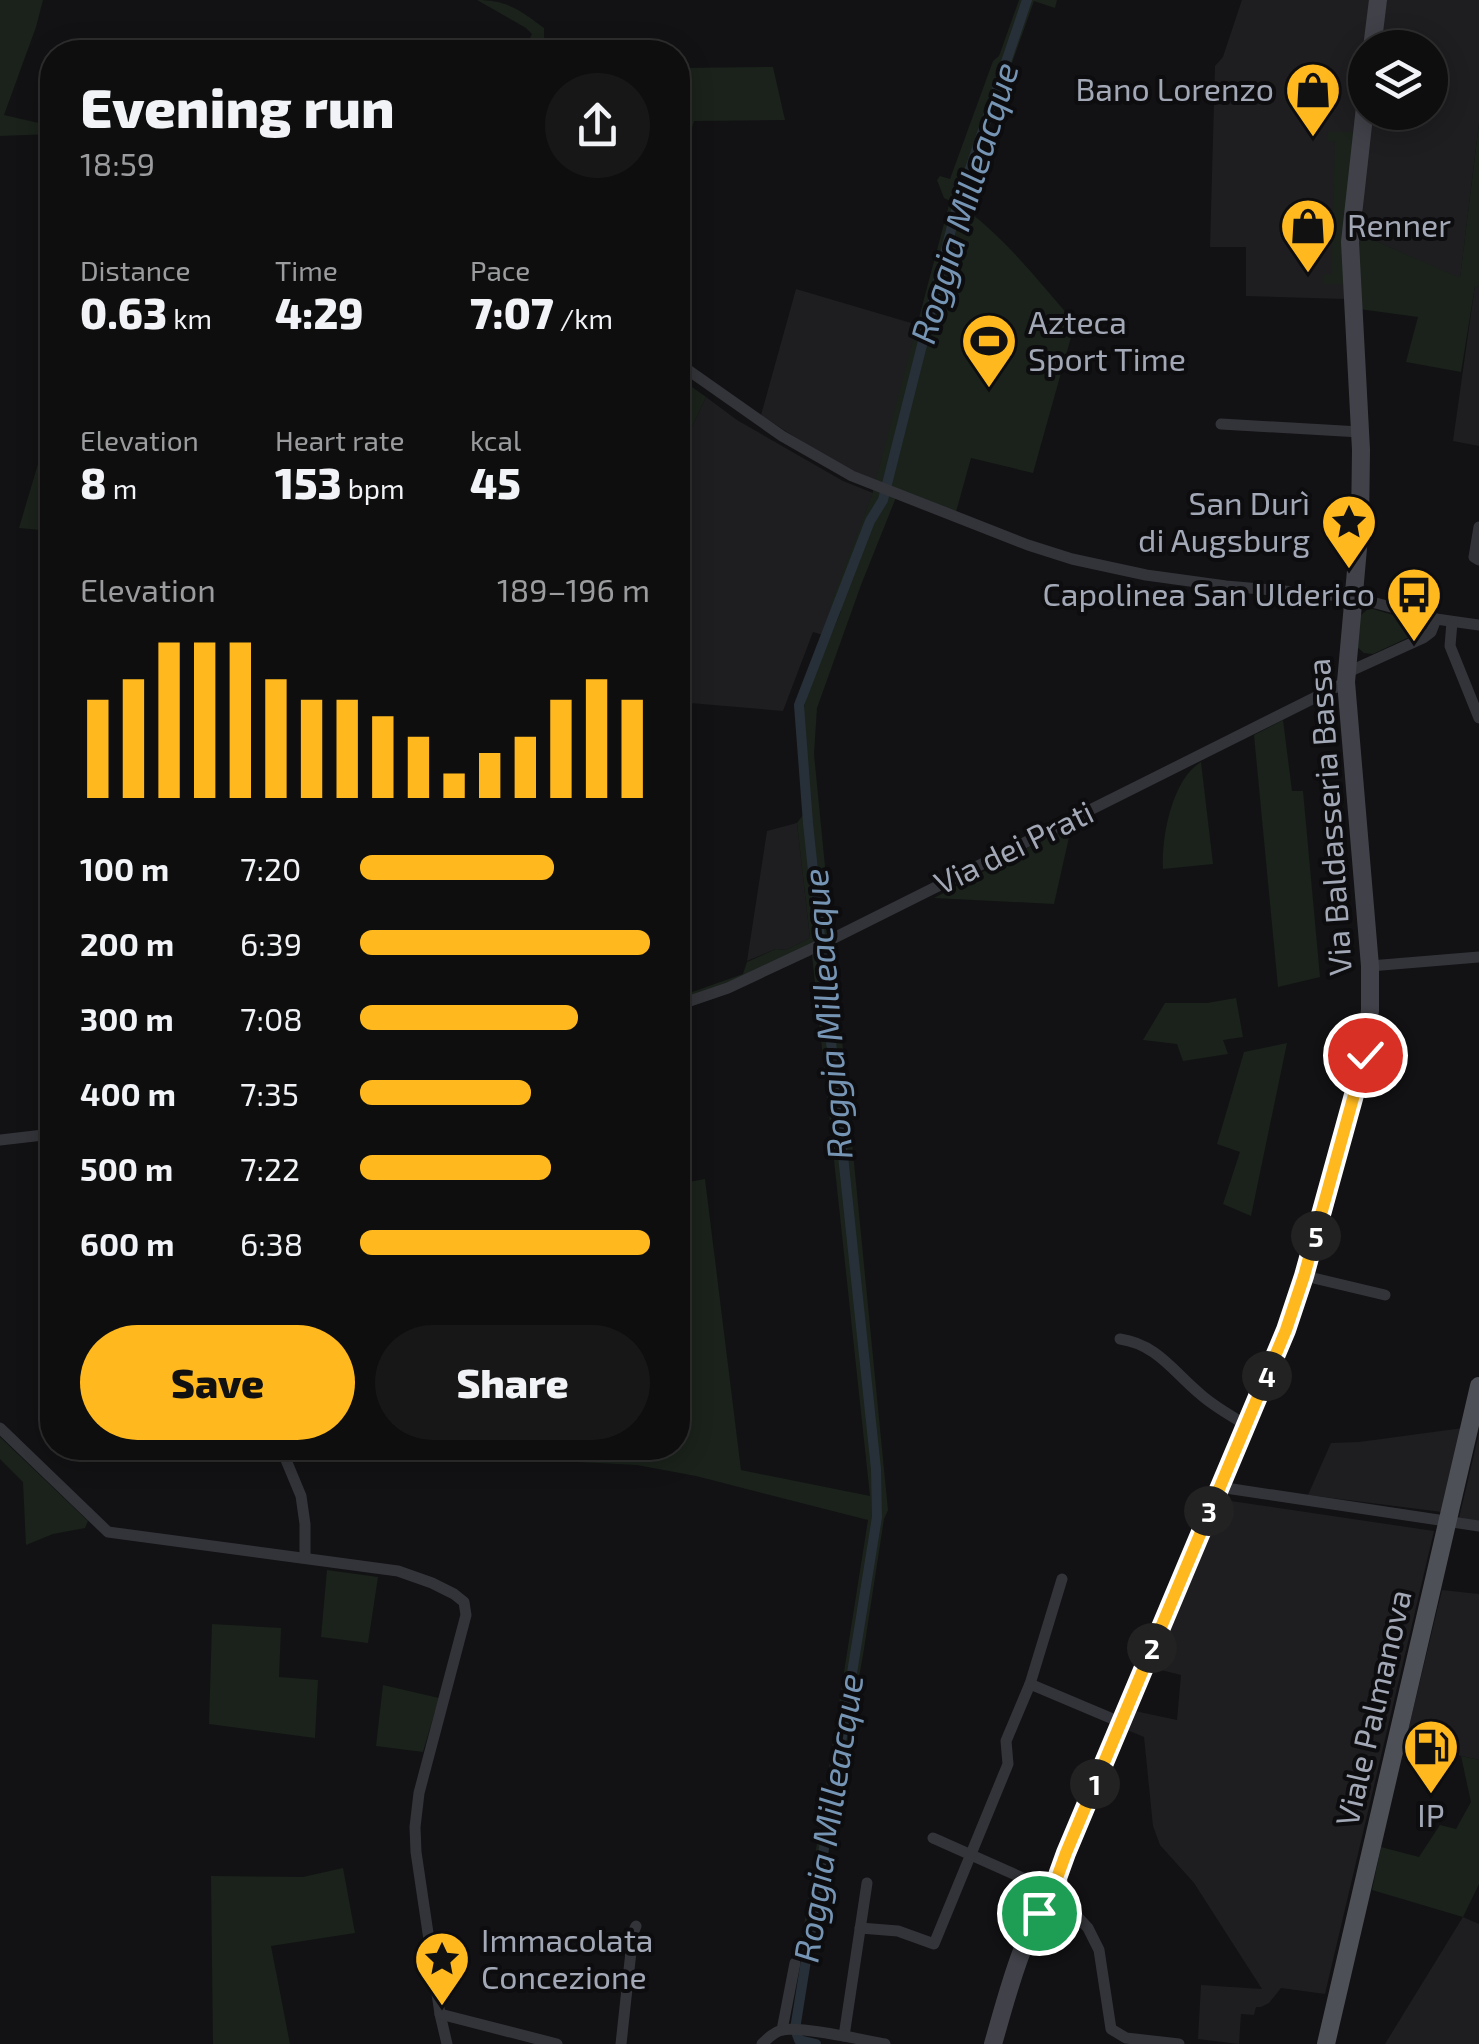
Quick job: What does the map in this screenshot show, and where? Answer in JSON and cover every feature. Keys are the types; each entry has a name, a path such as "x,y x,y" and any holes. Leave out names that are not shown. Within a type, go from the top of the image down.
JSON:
{"main road":[{"name":"Viale Palmanova","path":"1326,2044 1479,1386"}],"street":[{"path":"1374,30 1378,0"},
{"name":"Via Baldasseria Bassa","path":"993,2044 1031,1930 1039,1913 1056,1895 1058,1874 1286,1330 1365,1055 1370,966 1346,678 1360,526 1360,432 1350,242 1362,130"},
{"path":"690,371 782,436 840,470 1028,545 1110,568 1226,586 1353,597 1436,619 1479,625"},
{"path":"1222,424 1360,432"},
{"path":"1479,527 1474,557 1479,560"},
{"name":"Via dei Prati","path":"690,1001 728,988 821,944 1346,678 1424,638 1436,619"},
{"path":"1452,622 1450,646 1479,718"},
{"path":"1370,966 1479,957"},
{"path":"0,1140 40,1135"},
{"path":"1304,1276 1384,1295"},
{"path":"1120,1339 1138,1342 1154,1351 1199,1394 1246,1426"},
{"path":"0,1428 108,1532 398,1571 444,1588 466,1606 419,1793 415,1827 447,2044"},
{"path":"287,1460 301,1496 305,1558"},
{"path":"1219,1487 1479,1526"},
{"path":"860,1928 898,1931 934,1944 1008,1764 1006,1741 1030,1684 1062,1579"},
{"path":"1030,1684 1120,1722"},
{"path":"933,1838 1056,1895 1088,1928 1099,1950 1110,2029 1126,2038 1179,2044"},
{"path":"844,2036 866,1883"},
{"path":"621,2044 636,1926"},
{"path":"791,2030 795,1963"},
{"path":"440,2014 558,2044"},
{"path":"765,2043 791,2030 885,2044"}],"shaded area":[{"path":"0,0 43,0 4,115 40,123 40,134 0,136"},
{"path":"477,0 505,4 520,11 544,28 544,40 529,40 532,34"},
{"path":"1019,0 1057,0 1055,8 1034,1 964,198 970,201 968,211 1011,250 1075,323 1033,473 971,458 956,512 899,490 817,708 814,754 888,1510 813,1940 802,1938 868,1520 637,1465 539,1460 690,1460 690,1182 705,1179 741,1470 870,1496 812,955 690,1007 690,993 743,974 747,962 810,938 797,823 803,815 796,712 803,712 841,611 830,606 872,495 950,201 944,198 937,180 940,176 950,179 993,61 999,56"},
{"path":"1242,0 1371,0 1368,30 1348,30 1348,130 1356,130 1343,246 1345,299 1246,296 1246,247 1210,247 1215,66 1223,57"},
{"path":"1387,0 1479,0 1479,123 1460,279 1362,235 1369,130 1448,130 1448,30 1383,30"},
{"path":"773,67 785,120 694,121 690,135 690,68"},
{"path":"1479,123 1479,287 1475,286 1461,372 1406,362 1418,317 1359,309 1354,242 1362,235 1460,278"},
{"path":"1328,132 1356,132 1344,284 1323,284 1324,275 1331,275 1335,142 1327,141"},
{"path":"1475,285 1479,287 1479,446 1453,441"},
{"path":"796,289 918,325 876,483 841,467 761,415"},
{"path":"690,386 706,397 690,431"},
{"path":"706,397 737,420 843,481 873,493 823,635 813,632 783,711 690,703 690,431"},
{"path":"40,457 40,530 19,528"},
{"path":"1369,608 1418,622 1420,632 1373,654 1364,653 1357,647 1360,616"},
{"path":"1283,720 1292,791 1303,791 1320,977 1278,987 1254,735"},
{"path":"1201,762 1213,864 1163,869 1170,810 1183,782"},
{"path":"797,823 810,938 786,950 776,949 747,961 767,831"},
{"path":"1072,824 1054,904 934,898"},
{"path":"1236,998 1243,1037 1223,1040 1228,1054 1183,1061 1177,1044 1143,1040 1165,1003"},
{"path":"1287,1043 1251,1216 1223,1204 1240,1152 1217,1144 1244,1052"},
{"path":"1463,1428 1442,1512 1308,1495 1331,1443"},
{"path":"1479,1433 1479,1521 1459,1518"},
{"path":"0,1437 88,1521 85,1528 53,1534 26,1545 23,1482 0,1459"},
{"path":"1224,1500 1434,1531 1325,1994 1281,1988 1269,2003 1256,2007 1254,2015 1241,2014 1239,2044 1198,2039 1201,1985 1262,1989 1194,1883 1160,1845 1153,1826 1144,1737 1127,1730 1135,1711 1177,1720 1181,1675 1153,1668"},
{"path":"327,1570 378,1577 368,1643 321,1637"},
{"path":"1442,1590 1479,1594 1479,1760 1405,1743"},
{"path":"212,1624 281,1628 279,1677 318,1680 315,1738 209,1724"},
{"path":"383,1685 439,1698 423,1752 376,1746"},
{"path":"1461,1756 1479,1760 1479,1884 1463,1917 1372,1890 1381,1847 1419,1857 1440,1825 1456,1829 1471,1802"},
{"path":"343,1868 355,1933 271,1946 290,2044 213,2044 211,1876 303,1877"},
{"path":"1463,1917 1479,1924 1479,2044 1385,2044"}],"waterway":[{"name":"Roggia Milleacque","path":"816,2044 799,2040 795,2029 877,1517 876,1469 799,705 870,521 883,500 956,210 1027,0"}],"place":[{"name":"Bano Lorenzo","path":"1313,139"},
{"name":"Renner","path":"1308,275"},
{"name":"Azteca Sport Time","path":"989,390"},
{"name":"San Durì di Augsburg","path":"1349,571"},
{"name":"Capolinea San Ulderico","path":"1414,644"},
{"name":"IP","path":"1431,1796"},
{"name":"Immacolata Concezione","path":"442,2008"}],"route":[{"path":"1039,1913 1052,1901 1052,1892 1058,1890 1057,1878 1066,1853 1296,1305 1365,1055"}]}
